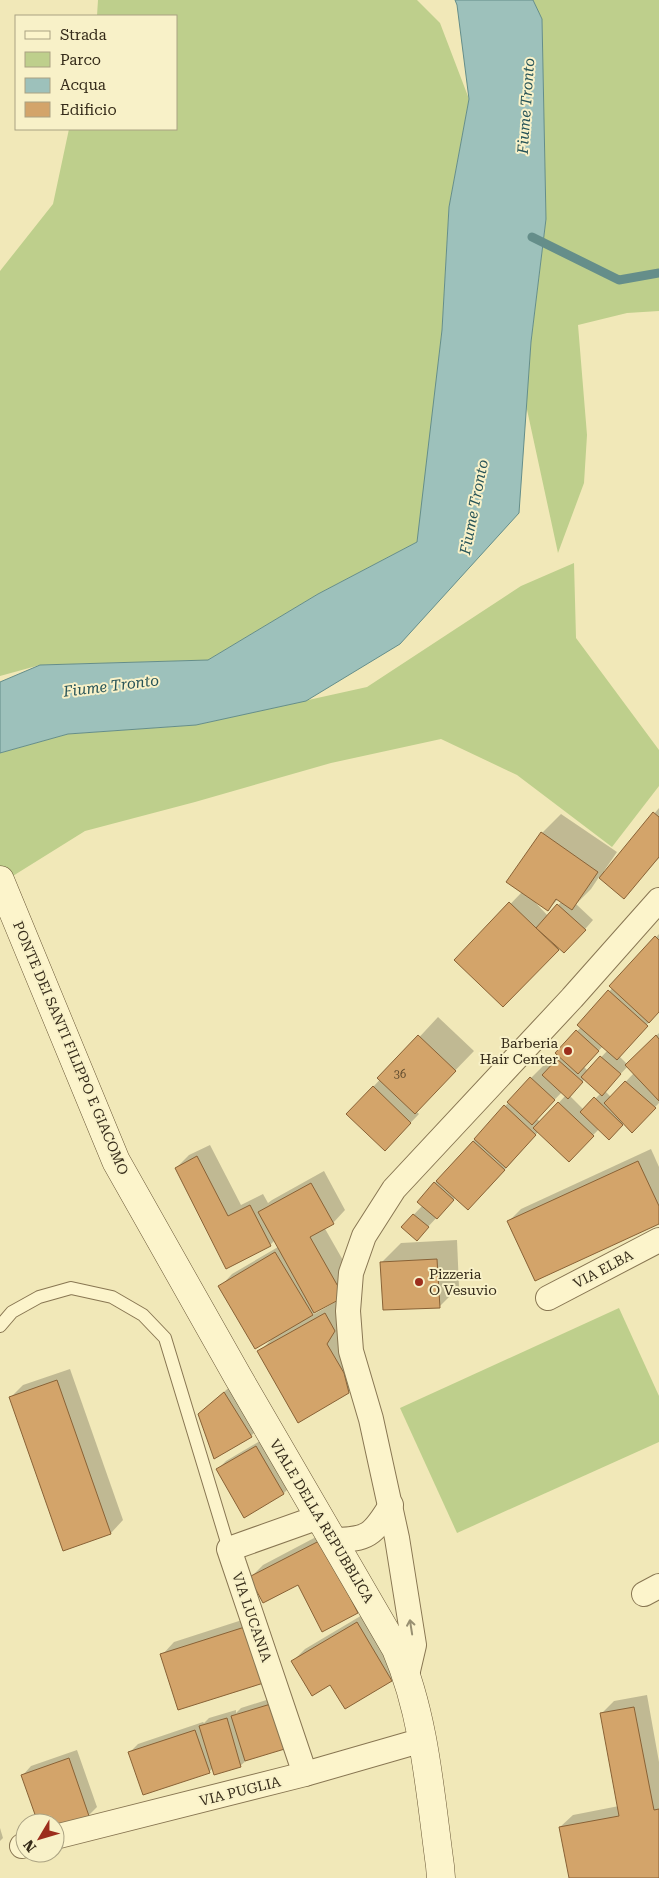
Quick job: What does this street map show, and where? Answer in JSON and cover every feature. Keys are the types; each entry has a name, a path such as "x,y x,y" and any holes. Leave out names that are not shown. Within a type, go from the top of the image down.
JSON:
{"street":[{"name":"PONTE DEI SANTI FILIPPO E GIACOMO","path":"0,880 103,1131 131,1188"},
{"path":"408,1675 414,1645 391,1505 372,1419 351,1351 348,1312 351,1273 364,1236 394,1190 572,998 659,900"},
{"name":"VIALE DELLA REPUBBLICA","path":"131,1188 396,1649 408,1675 423,1740 440,1878"},
{"name":"VIA ELBA","path":"548,1298 659,1240"},
{"path":"229,1550 326,1529 362,1538 373,1531 391,1505"},
{"name":"VIA LUCANIA","path":"229,1550 305,1774"},
{"name":"VIA PUGLIA","path":"65,1834 305,1774 423,1740"}],"lane":[{"path":"0,1326 12,1312 39,1297 71,1288 112,1297 143,1315 165,1338 229,1550"}],"green space":[{"path":"98,0 417,0 440,23 469,99 449,207 442,330 422,513 417,542 318,594 208,660 40,665 0,676 0,271 53,204 69,130 178,130 178,15 97,15"},
{"path":"533,0 659,0 659,311 627,313 578,325 587,435 584,483 558,553 526,405 531,342 546,219 542,19"},
{"path":"574,563 576,638 659,750 659,786 612,847 517,775 441,739 331,763 85,831 0,884 0,753 68,734 196,725 367,687 521,586"},
{"path":"619,1308 659,1396 659,1442 457,1533 400,1408"}],"water":[{"name":"Fiume Tronto","path":"455,0 533,0 542,19 546,219 531,342 519,513 400,644 306,701 196,725 68,734 0,753 0,682 40,665 208,660 318,594 417,542 442,330 449,207 469,99"}],"building":[{"path":"653,812 659,817 659,857 624,899 599,878"},
{"path":"541,832 598,872 572,910 556,899 548,911 506,882"},
{"path":"509,902 559,950 503,1007 454,960"},
{"path":"557,904 586,930 564,953 536,928"},
{"path":"655,936 659,940 659,1012 649,1023 609,986"},
{"path":"608,990 648,1026 617,1060 577,1025"},
{"path":"576,1030 599,1051 578,1074 555,1053"},
{"path":"418,1035 456,1071 415,1114 377,1078"},
{"path":"656,1035 659,1039 659,1101 625,1065"},
{"path":"600,1056 621,1074 602,1096 581,1077"},
{"path":"557,1059 583,1082 568,1099 542,1075"},
{"path":"530,1077 555,1100 532,1125 507,1102"},
{"path":"625,1081 656,1108 632,1133 604,1103"},
{"path":"373,1086 411,1123 385,1151 346,1114"},
{"path":"594,1097 623,1125 609,1140 580,1112"},
{"path":"558,1102 594,1136 569,1162 533,1128"},
{"path":"504,1105 536,1135 506,1168 474,1139"},
{"path":"473,1141 505,1170 468,1210 436,1181"},
{"path":"197,1156 228,1216 250,1205 271,1246 226,1269 175,1168"},
{"path":"638,1161 659,1206 659,1224 535,1281 507,1221"},
{"path":"434,1182 454,1200 437,1219 417,1202"},
{"path":"311,1183 334,1224 310,1237 344,1297 314,1313 258,1212"},
{"path":"413,1214 429,1227 417,1241 401,1227"},
{"path":"275,1252 313,1315 255,1349 218,1286"},
{"path":"437,1259 440,1308 383,1310 380,1262"},
{"path":"325,1313 335,1331 327,1344 344,1373 349,1393 298,1423 257,1351"},
{"path":"57,1380 111,1534 63,1551 9,1397"},
{"path":"224,1392 252,1437 214,1459 198,1414"},
{"path":"256,1446 284,1494 244,1518 216,1469"},
{"path":"321,1540 358,1613 322,1632 298,1585 263,1603 249,1577"},
{"path":"357,1622 392,1681 345,1709 330,1685 312,1696 291,1661"},
{"path":"251,1625 270,1681 178,1710 160,1654"},
{"path":"274,1703 288,1748 245,1761 231,1716"},
{"path":"634,1707 654,1810 659,1809 659,1878 569,1878 559,1827 619,1816 600,1713"},
{"path":"227,1718 241,1767 214,1775 199,1726"},
{"path":"195,1730 210,1773 143,1795 128,1752"},
{"path":"69,1758 89,1816 65,1824 65,1813 34,1813 21,1775"}],"waterway":[{"path":"532,237 619,280 659,273"}],"place":[{"name":"Barberia Hair Center","path":"568,1051"},
{"name":"Pizzeria O Vesuvio","path":"419,1282"}]}
